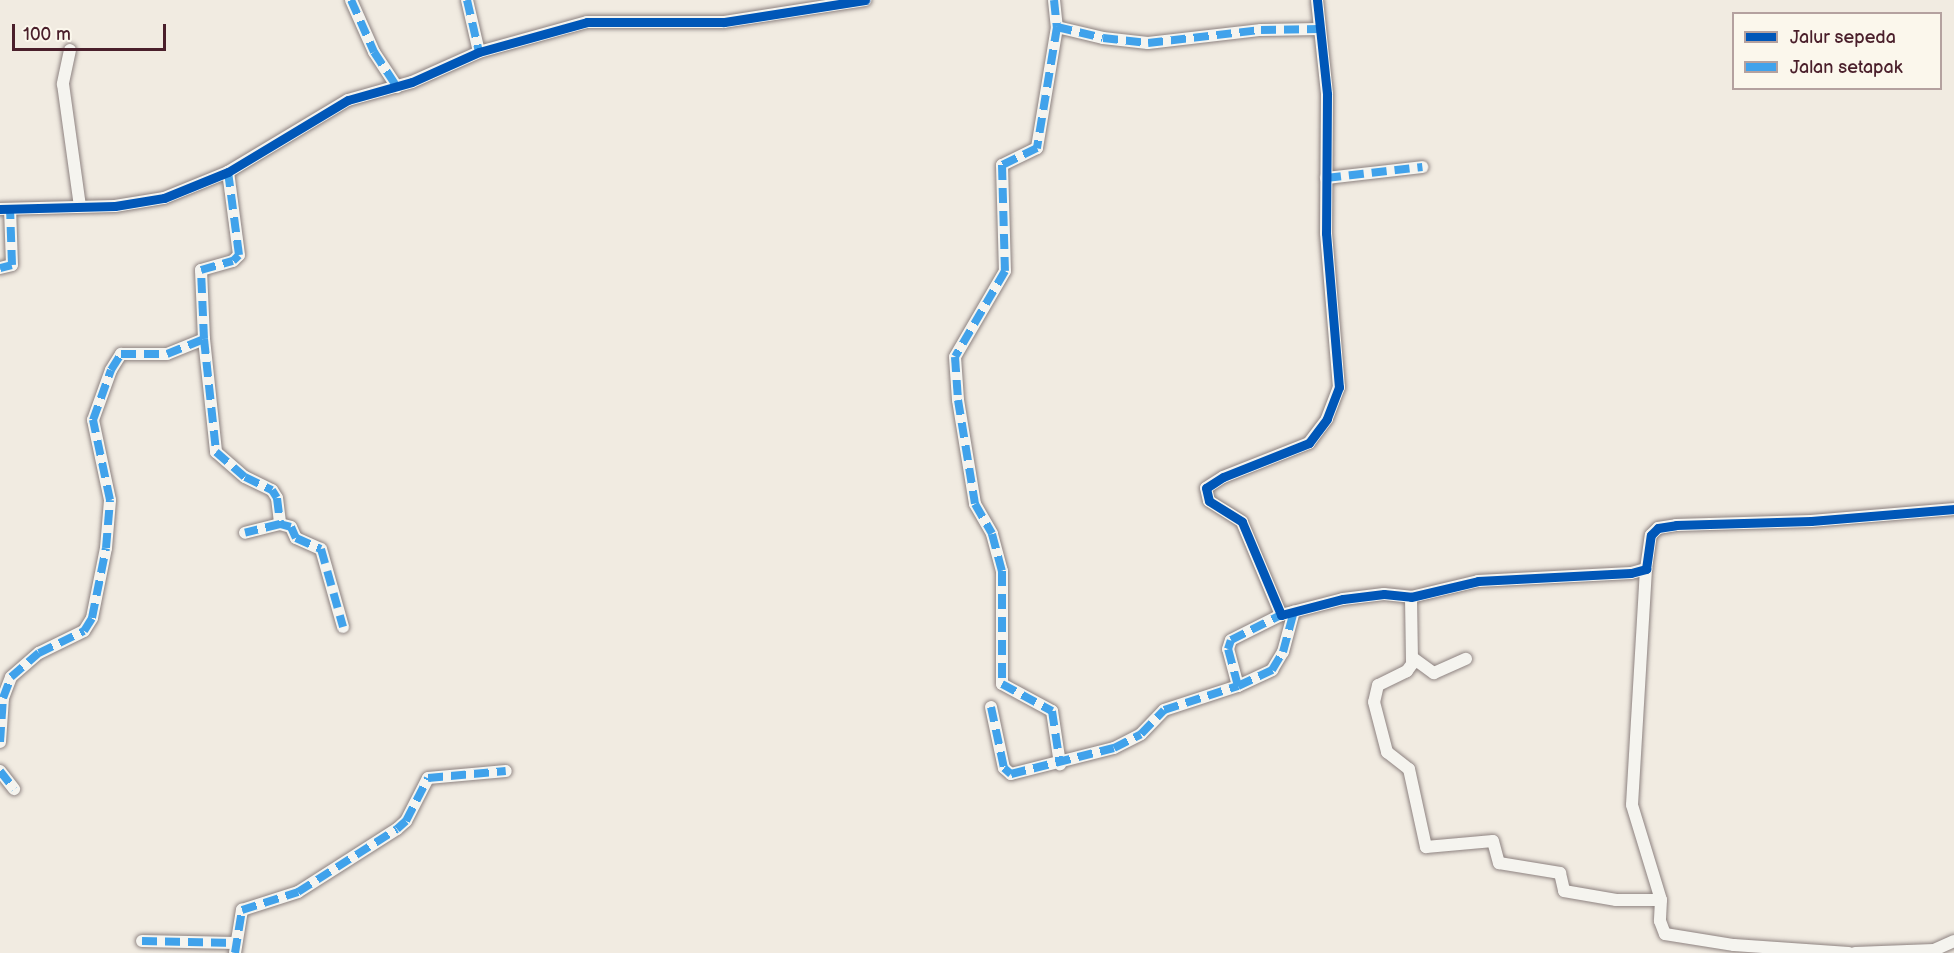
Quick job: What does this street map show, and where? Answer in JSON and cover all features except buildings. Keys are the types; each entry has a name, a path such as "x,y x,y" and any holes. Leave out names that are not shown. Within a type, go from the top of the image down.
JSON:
{"street":[{"path":"351,0 374,52 397,87"},
{"path":"467,0 479,52"},
{"path":"0,268 12,265 13,260 5,209 150,202 228,172 339,104 397,87 479,52 597,20 651,25 724,22 865,0"},
{"path":"1054,0 1057,27 1037,148 1002,165 1005,271 955,357 958,400 975,504 992,534 1002,571 1002,684 1052,711 1060,764"},
{"path":"1281,615 1242,522 1209,501 1206,488 1223,477 1309,443 1335,402 1339,370 1329,287 1326,178 1327,94 1317,0"},
{"path":"1057,27 1103,38 1148,43 1268,29 1320,29"},
{"path":"70,50 63,84 80,206"},
{"path":"1326,178 1422,167"},
{"path":"228,172 240,248 236,259 201,270 204,339 216,452 245,477 272,490 280,524"},
{"path":"0,742 3,698 11,677 39,653 84,631 92,618 106,548 110,500 93,420 111,370 121,354 167,354 204,339"},
{"path":"1849,953 1734,945 1665,934 1660,921 1661,900 1632,805 1646,569 1651,535 1658,528 1676,525 1811,521 1954,509"},
{"path":"245,533 280,524 291,528 296,538 321,549 343,627"},
{"path":"1238,687 1228,649 1232,640 1281,615 1294,611 1359,597 1411,597 1478,581 1541,576 1598,578 1646,569"},
{"path":"1411,597 1413,658 1407,671 1378,685 1374,702 1388,752 1409,769 1426,847 1493,841 1499,863 1560,873 1564,891 1616,900 1661,900"},
{"path":"991,707 1007,773 1060,764 1131,739 1164,710 1238,687 1276,665 1294,611"},
{"path":"1413,658 1434,673 1466,658"},
{"path":"0,771 14,789"},
{"path":"142,941 235,948 242,909 275,902 304,889 397,829 406,821 428,778 506,771"},
{"path":"1855,953 1934,952 1954,940"}],"marked path":[{"path":"351,0 374,52 397,87"},
{"path":"467,0 479,52"},
{"path":"1054,0 1057,27 1037,148 1002,165 1005,271 955,357 958,400 975,504 992,534 1002,571 1002,684 1052,711 1060,764"},
{"path":"1057,27 1103,38 1148,43 1261,30 1320,29"},
{"path":"1326,178 1422,167"},
{"path":"0,742 3,698 11,677 39,653 84,631 92,618 106,548 110,500 93,420 111,370 121,354 167,354 204,339 201,270 233,261 239,255 228,172"},
{"path":"0,268 12,265 10,209"},
{"path":"204,339 216,452 245,477 272,490 277,498 280,524 245,533"},
{"path":"280,524 291,527 296,538 321,549 343,627"},
{"path":"991,707 1004,768 1011,774 1114,748 1141,734 1164,710 1238,686 1272,670 1283,652 1294,611"},
{"path":"1238,686 1228,649 1231,640 1281,615"},
{"path":"0,771 14,789"},
{"path":"235,953 242,910 298,892 397,829 406,821 428,778 506,771"},
{"path":"142,941 235,943"}],"cycle path":[{"path":"0,209 115,206 164,198 228,172 348,100 412,82 479,52 587,22 724,22 865,0"},
{"path":"1317,0 1327,94 1326,233 1339,387 1327,419 1309,443 1223,477 1206,488 1209,501 1242,522 1281,615 1343,599 1384,594 1411,597 1478,581 1631,573 1646,569 1651,535 1658,528 1676,525 1811,521 1954,509"}]}
